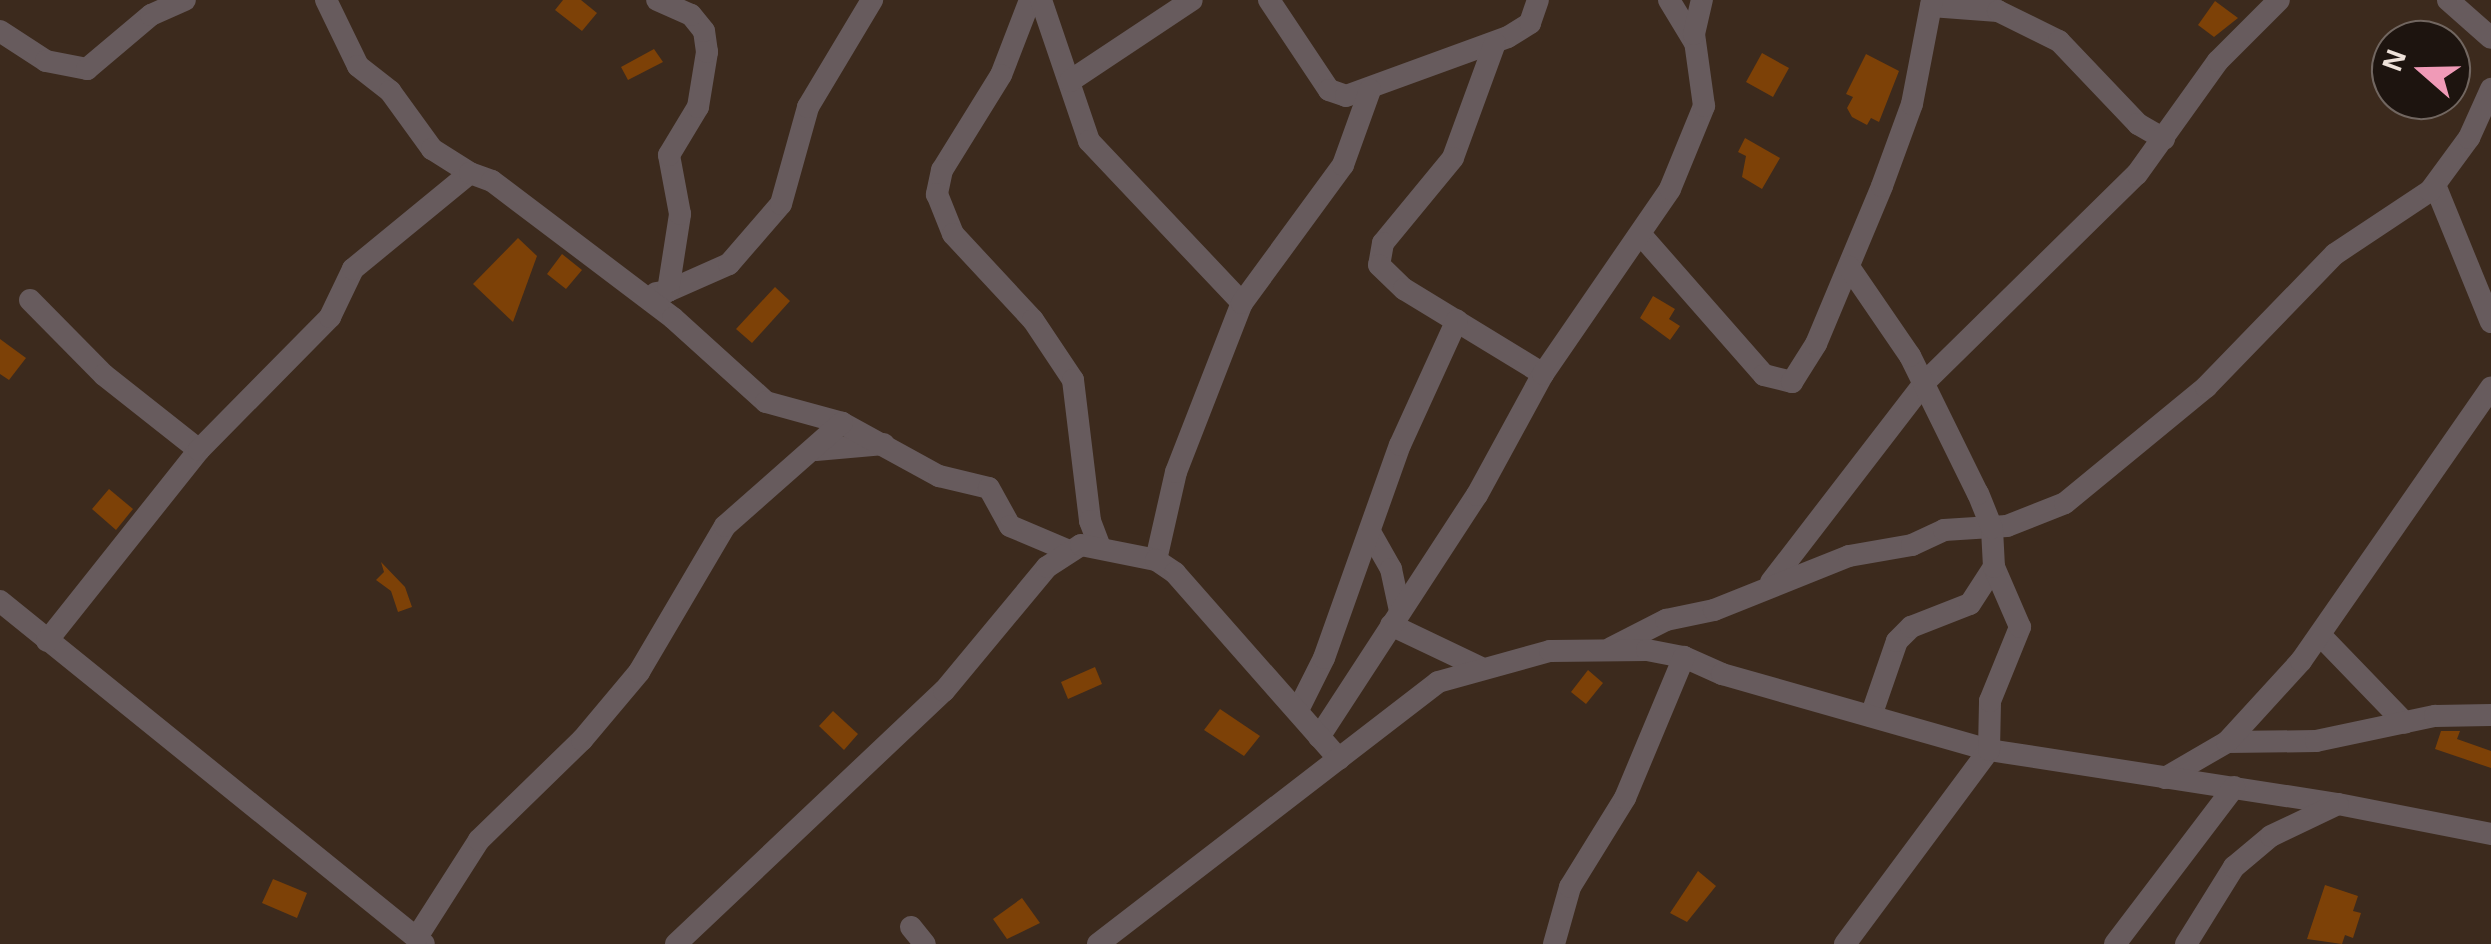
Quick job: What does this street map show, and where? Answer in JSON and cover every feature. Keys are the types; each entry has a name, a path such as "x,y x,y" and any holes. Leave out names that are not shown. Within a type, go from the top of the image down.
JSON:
{"street":[{"path":"0,31 46,61 88,69 151,15 185,0"},
{"path":"326,0 358,66 390,91 432,149 470,173 492,180 645,297 766,402 842,423 940,476 989,488 1010,526 1067,550 1099,544 1156,560 1190,588 1338,759"},
{"path":"657,0 691,15 704,31 707,52 698,107 669,155 680,214 668,291"},
{"path":"645,297 729,264 781,204 808,108 872,0"},
{"path":"1030,0 1001,75 942,170 936,194 953,234 1033,320 1074,380 1090,521 1099,544"},
{"path":"1041,0 1089,141 1242,303"},
{"path":"1070,81 1192,0"},
{"path":"1269,0 1329,90 1346,96 1495,43 1530,23 1538,0"},
{"path":"1669,0 1696,43"},
{"path":"1319,737 1477,495 1543,374 1670,189 1704,106 1696,43 1702,0"},
{"path":"1771,582 1924,383 2000,315 2164,140 2240,35 2279,0"},
{"path":"2448,0 2491,38"},
{"path":"1641,235 1764,375 1792,382 1804,370 1849,267 1912,104 1931,3 1998,11 2060,41 2138,124 2164,140"},
{"path":"1495,43 1452,158 1378,255 1390,278 1543,374"},
{"path":"1156,560 1176,472 1242,303 1343,166 1370,90"},
{"path":"1608,649 1771,582 1849,556 1912,545 1944,530 1992,528 2046,514 2088,488 2206,387 2335,254 2435,185 2469,138 2491,90"},
{"path":"47,641 199,450 330,318 354,269 470,173"},
{"path":"2435,185 2491,318"},
{"path":"1846,944 1989,750 1990,700 2020,627 1994,567 1992,528 1924,383 1849,267"},
{"path":"30,300 104,376 199,450"},
{"path":"1298,710 1324,658 1400,445 1457,320"},
{"path":"2164,778 2227,742 2320,634 2491,389"},
{"path":"0,600 420,940 480,840 582,740 639,672 725,526 816,450 842,423"},
{"path":"816,450 884,444"},
{"path":"1370,532 1391,569 1396,618"},
{"path":"676,944 944,691 1067,550"},
{"path":"1871,716 1897,640 1911,627 1970,604 1994,567"},
{"path":"1396,618 1478,667"},
{"path":"2320,634 2405,723"},
{"path":"1098,944 1438,682 1478,667 1550,651 1608,649 1684,658 1989,750 2234,786 2491,834"},
{"path":"1554,944 1570,888 1625,798 1684,658"},
{"path":"2227,742 2316,741 2405,723 2491,715"},
{"path":"2115,944 2234,786"},
{"path":"2186,944 2234,866 2271,836 2338,804"}],"building":[{"path":"563,0 581,0 597,13 582,31 555,10"},
{"path":"2215,1 2238,18 2214,37 2198,25"},
{"path":"654,49 663,62 628,80 621,67"},
{"path":"1762,53 1789,68 1773,97 1746,82"},
{"path":"1866,54 1899,71 1879,122 1871,118 1867,125 1852,117 1847,108 1853,97 1846,94"},
{"path":"1745,138 1780,158 1762,189 1742,177 1746,156 1738,152"},
{"path":"518,238 537,256 513,322 473,284"},
{"path":"562,254 582,270 566,289 547,274"},
{"path":"775,287 790,301 752,343 736,329"},
{"path":"1653,296 1675,309 1669,319 1680,326 1670,340 1640,318"},
{"path":"0,339 26,358 9,380 0,374"},
{"path":"109,489 133,509 116,530 92,509"},
{"path":"381,562 405,587 412,607 398,612 391,591 376,580 384,572"},
{"path":"1095,667 1102,684 1068,699 1061,682"},
{"path":"1588,670 1603,683 1586,704 1571,692"},
{"path":"1220,709 1260,736 1244,756 1204,730"},
{"path":"833,711 858,734 844,750 819,726"},
{"path":"2441,731 2460,731 2457,739 2491,751 2491,768 2435,749"},
{"path":"1698,871 1716,886 1687,922 1670,913"},
{"path":"273,879 307,893 297,918 262,903"},
{"path":"2325,885 2358,896 2353,911 2361,913 2353,938 2345,935 2342,944 2307,939"},
{"path":"1022,898 1040,923 1007,939 993,919"}]}
